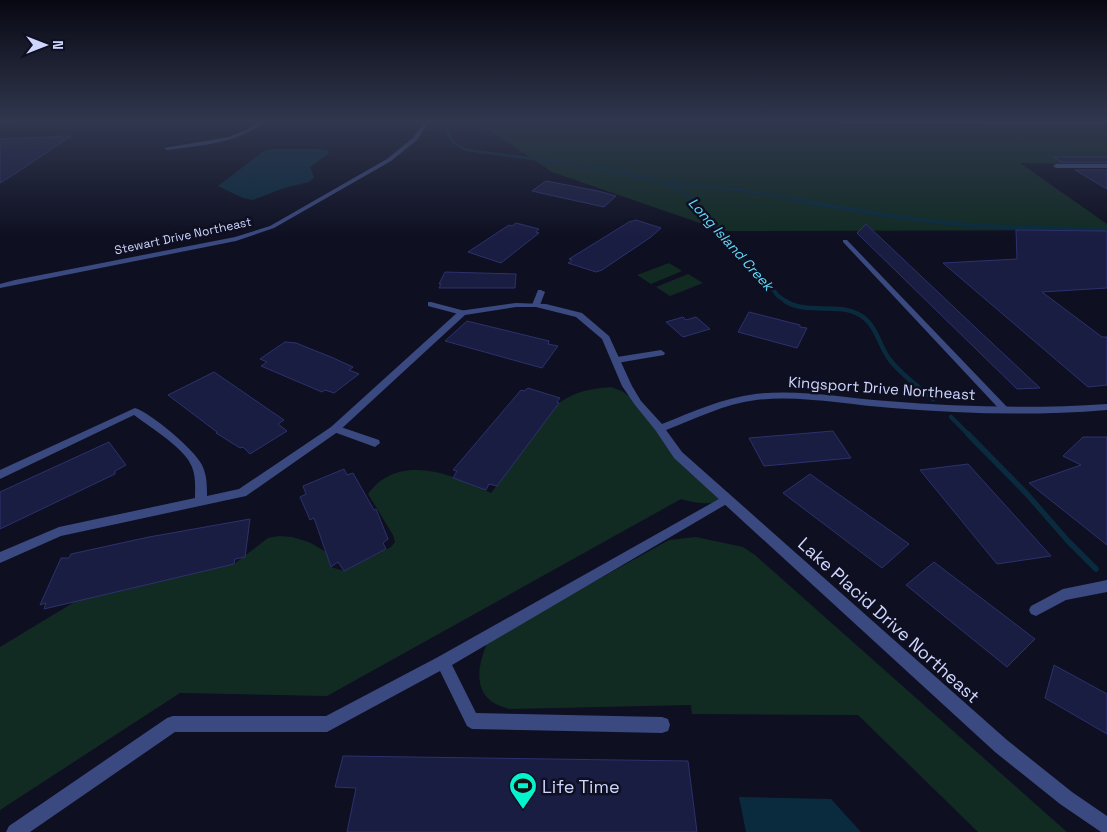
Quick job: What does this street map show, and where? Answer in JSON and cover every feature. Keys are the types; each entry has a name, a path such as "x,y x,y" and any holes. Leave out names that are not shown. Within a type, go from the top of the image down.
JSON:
{"street":[{"name":"Stewart Drive Northeast","path":"0,286 236,239 272,227 390,160"},
{"path":"1056,166 1107,166"},
{"path":"845,241 1005,410"},
{"path":"536,305 541,292"},
{"path":"431,304 462,312"},
{"name":"Lake Placid Drive Northeast","path":"462,312 516,305 536,305 579,315 606,338 638,404 660,428 678,455 1001,746 1066,798 1107,826"},
{"path":"0,558 59,532 242,493 335,428 462,312"},
{"path":"617,360 661,353"},
{"name":"Kingsport Drive Northeast","path":"660,428 738,400 770,397 803,397 919,407 1036,411 1107,407"},
{"path":"0,475 135,411 170,437 195,462 201,481 201,501"},
{"path":"335,428 375,443"},
{"path":"16,832 172,724 327,724 443,662 726,499"},
{"path":"1036,610 1063,595 1107,586"},
{"path":"443,662 472,721 662,725"}],"green space":[{"path":"534,160 1107,160 1107,165 1020,163 1107,224 1107,230 723,231 552,172"},
{"path":"669,263 682,271 651,284 637,275"},
{"path":"688,274 703,283 670,296 656,287"},
{"path":"611,387 622,391 630,397 726,499 704,503 681,499 327,696 180,693 0,810 0,647 76,601 234,564 268,538 279,536 292,537 309,542 326,552 331,567 344,571 391,547 395,542 393,535 368,494 380,481 395,473 410,470 426,471 460,479 491,493 559,403 584,391"},
{"path":"696,537 743,547 755,555 1067,832 978,832 858,715 692,714 691,705 509,709 498,705 485,695 481,688 479,672 482,656 488,641 669,540"}],"water":[{"path":"252,160 320,160 310,167 314,177 309,182 284,188 253,200 243,198 218,186"},
{"path":"739,797 831,799 861,832 746,832"}],"building":[{"path":"0,160 36,160 13,175 0,183"},
{"path":"1058,160 1107,160 1107,162 1062,162"},
{"path":"1075,170 1107,170 1107,189"},
{"path":"546,181 616,196 604,207 532,191"},
{"path":"636,220 661,228 651,237 602,270 596,272 568,263 572,260 569,259 629,222"},
{"path":"516,223 539,229 536,232 539,233 501,263 468,252 509,225 512,226"},
{"path":"866,224 1040,388 1017,389 857,233"},
{"path":"1016,230 1107,231 1107,288 1042,292 1102,337 1107,337 1107,385 1088,387 943,263 1017,259"},
{"path":"445,272 516,274 515,288 439,288"},
{"path":"749,312 807,328 797,348 738,332"},
{"path":"683,317 686,320 696,317 710,329 683,337 666,322"},
{"path":"467,321 549,341 548,344 558,346 542,368 445,341"},
{"path":"285,342 296,343 331,357 353,367 349,370 359,374 334,393 325,390 322,392 261,366 267,362 260,359"},
{"path":"214,372 284,420 278,424 287,431 250,454 243,447 240,448 216,433 168,395"},
{"path":"528,388 560,398 557,402 559,403 497,486 489,484 486,490 453,478 457,471 453,470 521,390 524,391"},
{"path":"833,431 851,458 764,466 749,438"},
{"path":"1083,437 1107,437 1107,545 1029,483 1081,465 1063,456"},
{"path":"109,442 126,465 115,471 115,474 0,529 0,492"},
{"path":"968,464 1051,556 997,564 920,470"},
{"path":"344,469 347,475 353,473 374,510 376,509 388,539 383,543 386,549 344,571 338,562 331,567 314,518 310,520 300,497 306,494 303,486"},
{"path":"810,474 909,544 882,568 783,493"},
{"path":"250,519 245,557 235,559 234,564 44,609 46,603 40,605 61,558 69,558 71,554 149,537"},
{"path":"934,562 1035,639 1007,667 906,585"},
{"path":"1054,665 1107,694 1107,734 1045,698"},
{"name":"Life Time","path":"343,756 688,761 697,832 347,832 356,788 335,787"}],"waterway":[{"name":"Long Island Creek","path":"540,160 593,167 656,180 679,189 693,200"},
{"path":"671,183 727,188 800,200"},
{"path":"793,199 944,223 1014,228 1107,229"},
{"name":"Long Island Creek","path":"693,200 739,255 768,283 778,296 786,302"},
{"name":"Long Island Creek","path":"786,302 803,307 842,309 860,315 870,324 890,360 910,381 933,399"},
{"name":"Long Island Creek","path":"951,417 968,434"},
{"name":"Long Island Creek","path":"968,434 1096,569"}],"place":[{"name":"Life Time","path":"523,810"}]}
